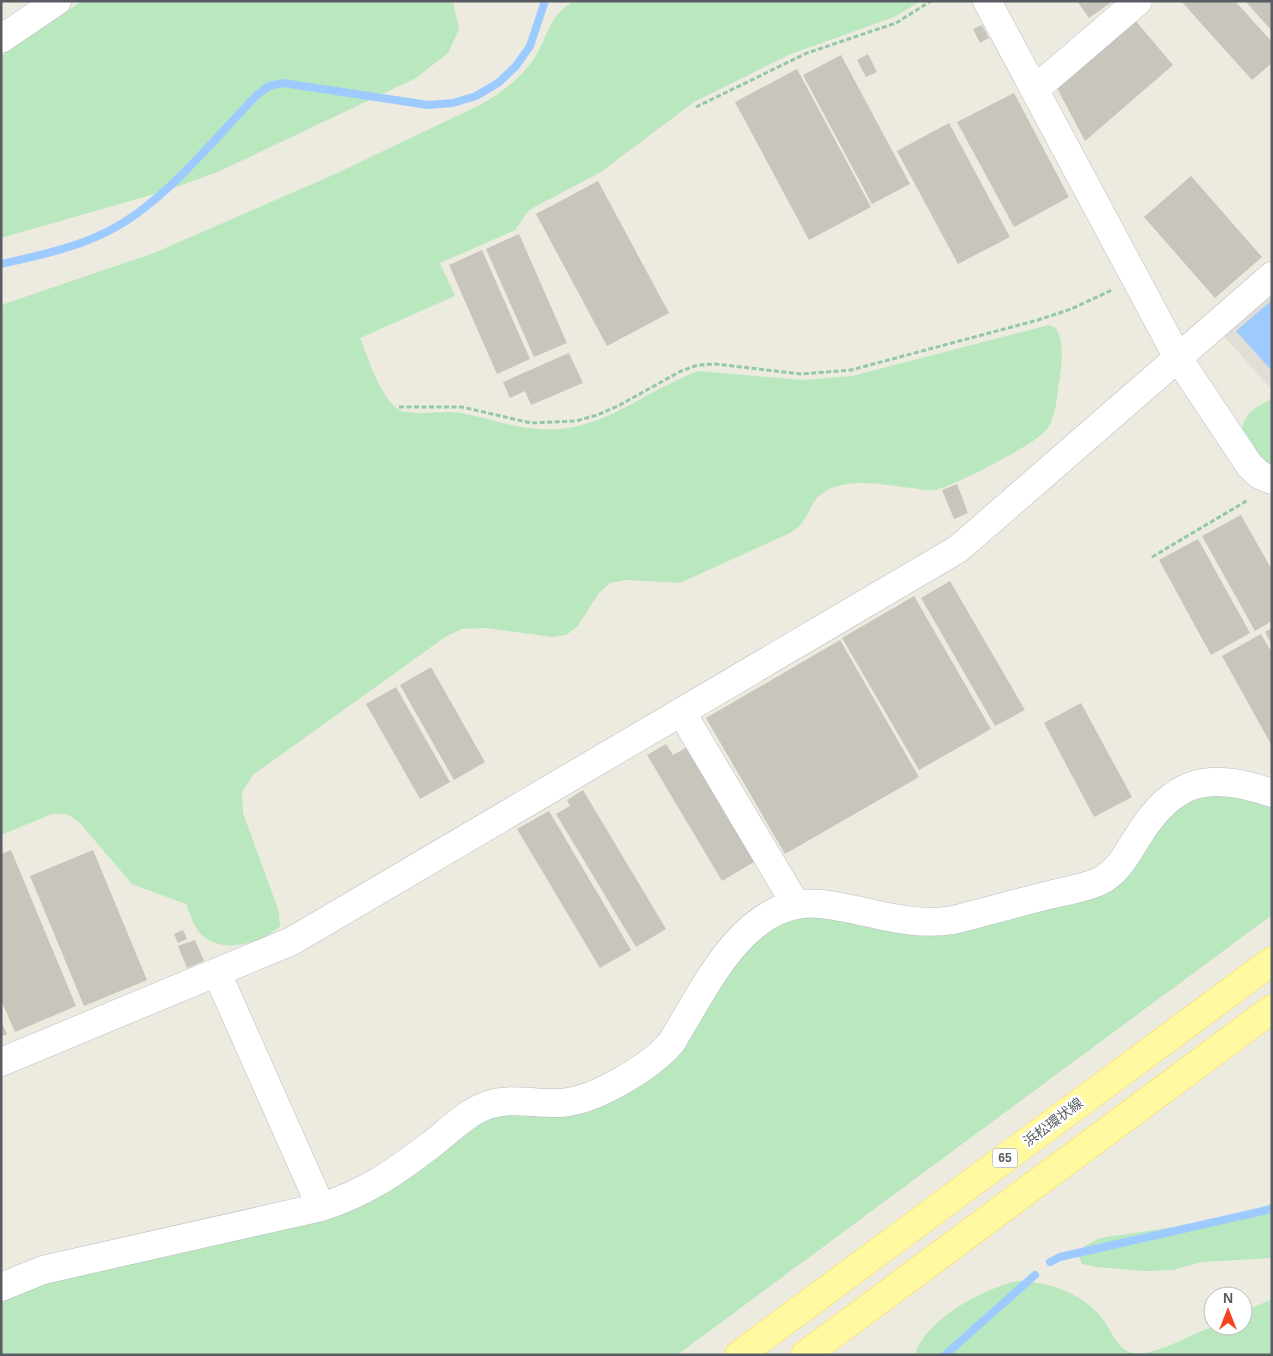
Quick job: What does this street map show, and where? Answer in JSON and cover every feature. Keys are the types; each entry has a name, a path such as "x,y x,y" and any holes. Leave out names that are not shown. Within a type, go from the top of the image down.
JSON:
{"main road":[{"name":"浜松環状線","path":"739,1355 1272,961"},
{"path":"805,1355 1272,1009"}],"street":[{"path":"1,39 57,1"},
{"path":"987,1 1178,358 1250,466 1268,479"},
{"path":"1033,87 1047,79 1138,1"},
{"path":"1,1062 292,941 958,550 1272,276"},
{"path":"682,713 796,905"},
{"path":"1,1286 43,1270 321,1207 348,1199 373,1187 396,1172 472,1113 487,1105 504,1101 562,1103 584,1099 649,1064 671,1043 740,937 768,914 796,905 818,904 911,921 939,922 953,920 1101,880 1123,861 1149,818 1177,792 1195,785 1214,781 1233,782 1272,793"},
{"path":"217,973 321,1207"}],"path":[{"path":"696,107 800,56 896,23 931,1"},
{"path":"399,407 462,407 531,423 554,424 576,421 597,416 681,371 698,365 716,364 801,374 851,370 1038,320 1071,309 1135,278"},
{"path":"1152,557 1254,497 1268,479"}],"shaded area":[{"path":"1272,295 1272,390 1224,336"}],"green space":[{"path":"82,1 453,1 459,29 448,53 416,78 220,171 165,191 1,238 1,56"},
{"path":"574,1 921,1 894,17 791,54 694,102 601,172 529,210 515,230 440,263 455,296 360,338 384,393 398,409 413,413 458,413 521,427 554,429 577,426 598,420 677,380 699,371 801,380 852,376 1049,325 1056,328 1059,334 1062,358 1056,403 1048,428 1014,453 946,487 936,490 856,483 827,490 815,501 804,520 792,532 680,583 626,580 610,583 599,593 577,627 566,635 552,637 485,628 462,629 445,637 253,775 242,792 243,813 279,912 280,926 262,938 240,945 217,944 207,939 197,929 186,904 132,884 79,822 67,814 52,814 1,835 1,305 154,253 333,175 480,105 498,94 521,75 534,59 556,17 566,6"},
{"path":"1272,398 1272,472 1242,433 1247,416 1255,408"},
{"path":"1197,792 1272,801 1272,915 677,1355 1,1355 1,1295 22,1286 323,1215 476,1120 607,1096 746,942 802,912 910,929 1090,893 1155,823"},
{"path":"1272,1203 1272,1258 1201,1262 1173,1270 1145,1271 1082,1264 1078,1254 1085,1246 1100,1238 1235,1218"},
{"path":"1017,1281 1029,1282 1052,1286 1074,1295 1094,1309 1123,1348 1134,1353 1143,1353 1163,1348 1203,1330 1203,1336 1253,1336 1253,1308 1272,1299 1272,1355 915,1355 921,1342 943,1318 973,1298"}],"water":[{"path":"1272,300 1272,371 1236,331"}],"building":[{"path":"1077,1 1113,1 1089,18"},
{"path":"1181,1 1235,1 1272,42 1272,63 1252,80"},
{"path":"1245,1 1272,1 1272,31"},
{"path":"1135,20 1173,65 1085,141 1057,88"},
{"path":"982,25 989,38 980,43 973,29"},
{"path":"868,54 877,72 866,77 857,60"},
{"path":"841,55 910,184 872,204 803,75"},
{"path":"797,69 871,207 809,240 735,102"},
{"path":"1014,93 1069,197 1014,227 957,122"},
{"path":"949,123 1010,237 958,264 897,151"},
{"path":"1191,176 1262,257 1215,298 1144,217"},
{"path":"598,181 669,313 607,346 536,214"},
{"path":"519,234 567,343 534,357 486,249"},
{"path":"482,250 530,359 497,374 449,265"},
{"path":"569,353 583,383 531,405 525,391 510,398 503,382"},
{"path":"957,484 968,513 954,519 942,490"},
{"path":"1241,515 1272,570 1272,621 1255,631 1202,536"},
{"path":"1198,539 1250,633 1211,655 1159,560"},
{"path":"950,581 1025,710 995,726 921,598"},
{"path":"914,596 991,729 919,770 842,638"},
{"path":"1272,628 1272,645 1265,632"},
{"path":"1261,634 1272,653 1272,746 1222,656"},
{"path":"840,640 919,777 785,854 706,718"},
{"path":"431,667 485,762 454,780 400,685"},
{"path":"396,687 450,782 420,799 366,704"},
{"path":"1081,703 1132,797 1094,817 1044,723"},
{"path":"666,744 673,755 691,745 759,859 722,881 647,755"},
{"path":"583,790 666,929 636,947 556,814 570,806 567,800"},
{"path":"549,811 631,950 600,968 517,829"},
{"path":"11,850 76,1006 15,1032 1,1000 1,854"},
{"path":"93,850 147,980 84,1006 30,876"},
{"path":"183,930 187,939 178,943 174,934"},
{"path":"195,940 204,961 187,968 178,946"},
{"path":"1,1021 7,1034 1,1037"}],"waterway":[{"path":"1,264 60,250 89,240 135,215 172,184 257,95 269,86 283,83 428,105 453,103 476,96 498,83 516,66 530,46 545,1"},
{"path":"1050,1262 1060,1257 1272,1209"},
{"path":"945,1355 1035,1275"}]}
